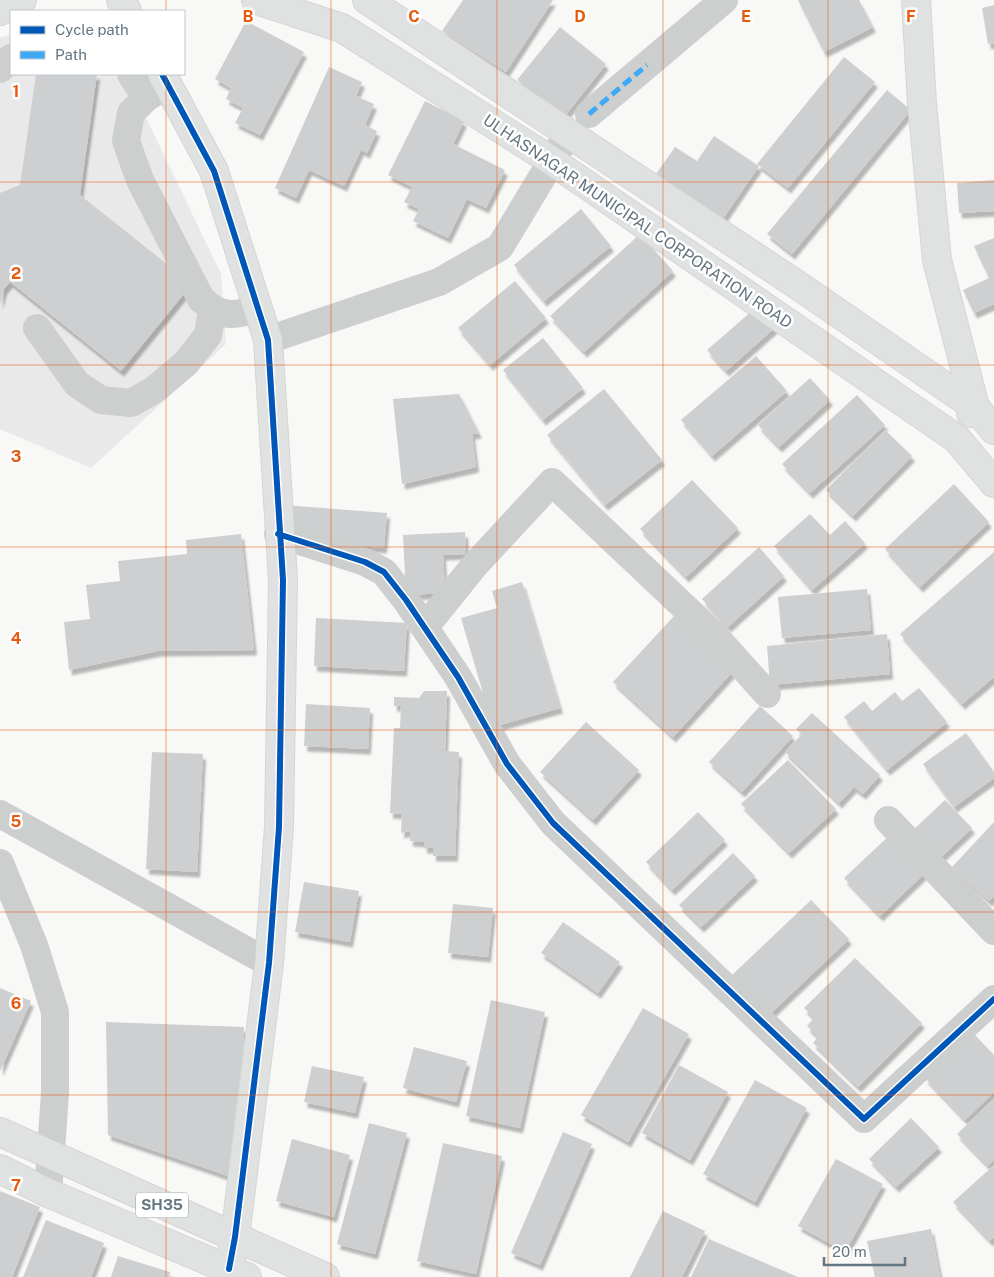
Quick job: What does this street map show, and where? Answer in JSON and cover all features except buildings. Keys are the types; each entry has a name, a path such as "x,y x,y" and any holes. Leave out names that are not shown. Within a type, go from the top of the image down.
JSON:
{"main road":[{"path":"0,11 22,0"},
{"name":"ULHASNAGAR MUNICIPAL CORPORATION ROAD","path":"256,0 342,28 552,160 957,438 994,484"},
{"name":"ULHASNAGAR MUNICIPAL CORPORATION ROAD","path":"367,0 804,289 975,407 994,430"},
{"path":"916,0 937,260 975,407 957,438"},
{"path":"158,85 214,171 268,340 278,534 283,580 279,827 269,963 235,1237 238,1273"},
{"name":"SH35","path":"0,1132 324,1277"},
{"name":"SH35","path":"0,1169 48,1193 238,1273"}],"street":[{"path":"589,114 724,0"},
{"path":"0,69 10,59"},
{"path":"133,75 158,85 131,113 126,141 140,180 201,299 212,310 234,316 258,309"},
{"path":"268,340 439,282 500,247 568,134"},
{"path":"37,328 77,384 101,400 131,403 154,390 186,363 208,335 212,310"},
{"path":"425,627 474,566 552,482 714,635 767,694"},
{"path":"278,534 365,562 384,572 425,627 458,677 507,764 553,823 864,1119 994,999"},
{"path":"0,814 269,963"},
{"path":"888,820 994,931"},
{"path":"0,863 34,945 55,1012 55,1093 48,1193"}],"shaded area":[{"path":"10,34 10,75 125,75 221,274 226,344 91,468 0,429 0,38"}],"marked path":[{"path":"589,114 647,65"}],"cycle path":[{"path":"163,75 214,171 268,340 283,580 279,827 269,963 235,1237 229,1269"},
{"path":"278,534 365,562 384,572 406,600 458,677 507,764 553,823 864,1119 994,999"}]}
